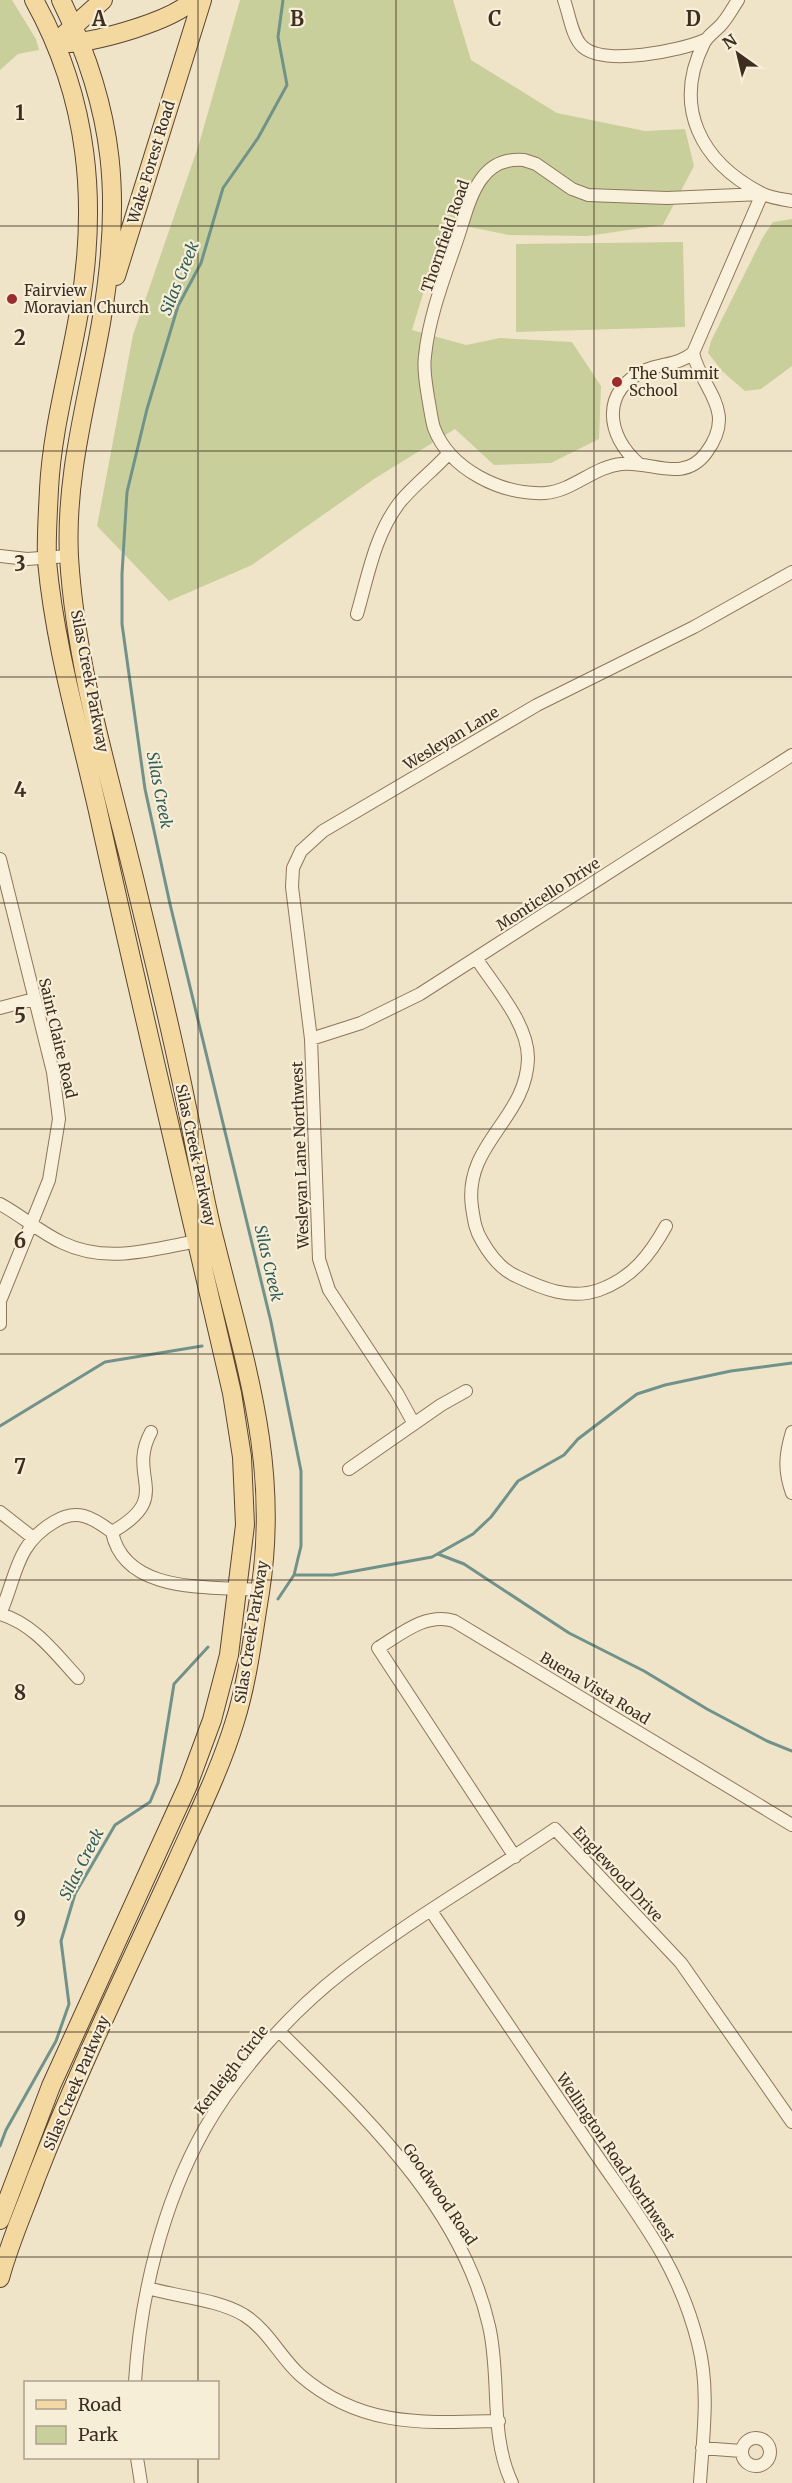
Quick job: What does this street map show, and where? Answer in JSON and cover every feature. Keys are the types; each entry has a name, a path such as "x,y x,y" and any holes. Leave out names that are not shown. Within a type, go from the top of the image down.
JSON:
{"main road":[{"name":"Silas Creek Parkway","path":"0,2220 51,2086 188,1785 212,1720 229,1655 245,1525 242,1456 232,1393 195,1242 186,1193 63,666 47,556 50,483 56,426 86,272 90,207 85,153 74,100 56,44 34,0"},
{"name":"Silas Creek Parkway","path":"2,2266 72,2088 197,1815 240,1706 260,1590 266,1486 261,1438 243,1343 214,1239 184,1093 89,688 75,609 69,556 73,462 101,323 113,220 114,189 102,102 77,34 61,0"},
{"path":"77,34 103,0"},
{"path":"56,44 77,34 163,19 180,11 193,0"},
{"name":"Wake Forest Road","path":"101,323 202,0"}],"street":[{"path":"564,0 582,46 592,52 612,56 683,49 705,40 721,25 738,0"},
{"path":"705,40 693,76 692,111 696,130 714,159 762,194 792,201"},
{"name":"Thornfield Road","path":"693,353 718,408 718,426 713,440 701,458 683,468 660,469 639,464 612,465 561,489 548,493 531,493 505,488 481,477 449,453 434,428 427,389 425,354 471,198 485,172 505,162 524,160 544,169 580,193 619,198 762,194"},
{"path":"639,464 624,451 615,433 612,417 616,401 635,376 657,366 677,363 693,353 762,194"},
{"path":"357,614 378,542 389,519 419,481 449,453"},
{"path":"0,555 27,559 69,556"},
{"name":"Wesleyan Lane","path":"311,1039 292,887 293,868 301,851 323,831 528,710 694,627 792,572"},
{"name":"Monticello Drive","path":"311,1039 362,1023 420,993 792,755"},
{"name":"Saint Claire Road","path":"0,859 53,1072 59,1119 54,1163 0,1301 0,1324"},
{"path":"476,958 518,1023 528,1056 525,1083 512,1113 496,1130 478,1158 469,1187 475,1229 484,1246 506,1272 539,1287 571,1295 617,1284 642,1264 666,1226"},
{"path":"0,1008 34,999"},
{"name":"Wesleyan Lane Northwest","path":"311,1039 319,1259 329,1290 397,1393 414,1424"},
{"path":"0,1204 31,1225 83,1252 108,1255 134,1253 214,1239"},
{"path":"349,1469 441,1405 466,1391"},
{"path":"112,1533 137,1515 145,1504 144,1452 152,1432"},
{"path":"792,1432 785,1455 786,1477 792,1493"},
{"path":"0,1512 32,1537"},
{"path":"78,1678 35,1632 21,1622 0,1614 20,1560 32,1537 61,1518 78,1514 94,1519 112,1533 115,1547 126,1560 151,1578 172,1584 260,1590"},
{"name":"Buena Vista Road","path":"515,1857 378,1648 424,1621 441,1619 454,1621 792,1825"},
{"name":"Englewood Drive","path":"515,1857 555,1829 681,1963 792,2122"},
{"name":"Kenleigh Circle","path":"135,2381 148,2288 163,2230 195,2148 221,2103 280,2032 345,1971 431,1911 515,1857"},
{"name":"Wellington Road Northwest","path":"431,1911 602,2163 643,2219 666,2257 690,2314 703,2365 705,2404 700,2483"},
{"name":"Goodwood Road","path":"280,2032 395,2152 459,2247 478,2289 489,2324 499,2421 499,2444 512,2483"},
{"path":"148,2288 243,2314 263,2331 300,2375 332,2398 372,2416 424,2422 499,2421"},
{"path":"702,2448 741,2451"},
{"path":"137,2459 141,2483"}],"green space":[{"path":"0,0 12,0 36,39 39,50 18,54 0,70"},
{"path":"240,0 453,0 471,60 557,113 645,131 685,129 694,166 663,225 587,236 509,235 445,222 412,330 466,345 500,338 572,342 601,386 599,439 551,463 494,465 455,429 374,479 252,565 169,601 97,526 133,335 199,144"},
{"path":"792,219 792,366 761,389 745,391 723,372 708,353 711,341 763,237 773,222"},
{"path":"683,242 685,327 516,332 516,244"}],"waterway":[{"name":"Silas Creek","path":"278,1599 294,1575 301,1546 301,1471 271,1322 170,904 145,789 122,624 122,574 127,492 147,409 178,306 201,263 223,188 258,138 287,85 278,37 283,0"},
{"path":"0,1426 105,1362 202,1346"},
{"path":"294,1575 333,1575 432,1557 473,1534 491,1517 518,1481 564,1455 578,1439 637,1394 665,1385 731,1371 792,1363"},
{"path":"438,1554 464,1564 569,1633 644,1671 707,1709 767,1741 792,1751"},
{"name":"Silas Creek","path":"0,2146 6,2130 56,2041 69,2004 61,1941 75,1894 115,1825 150,1802 158,1783 174,1684 208,1647"}],"place":[{"name":"Fairview Moravian Church","path":"12,299"},
{"name":"The Summit School","path":"617,382"}]}
